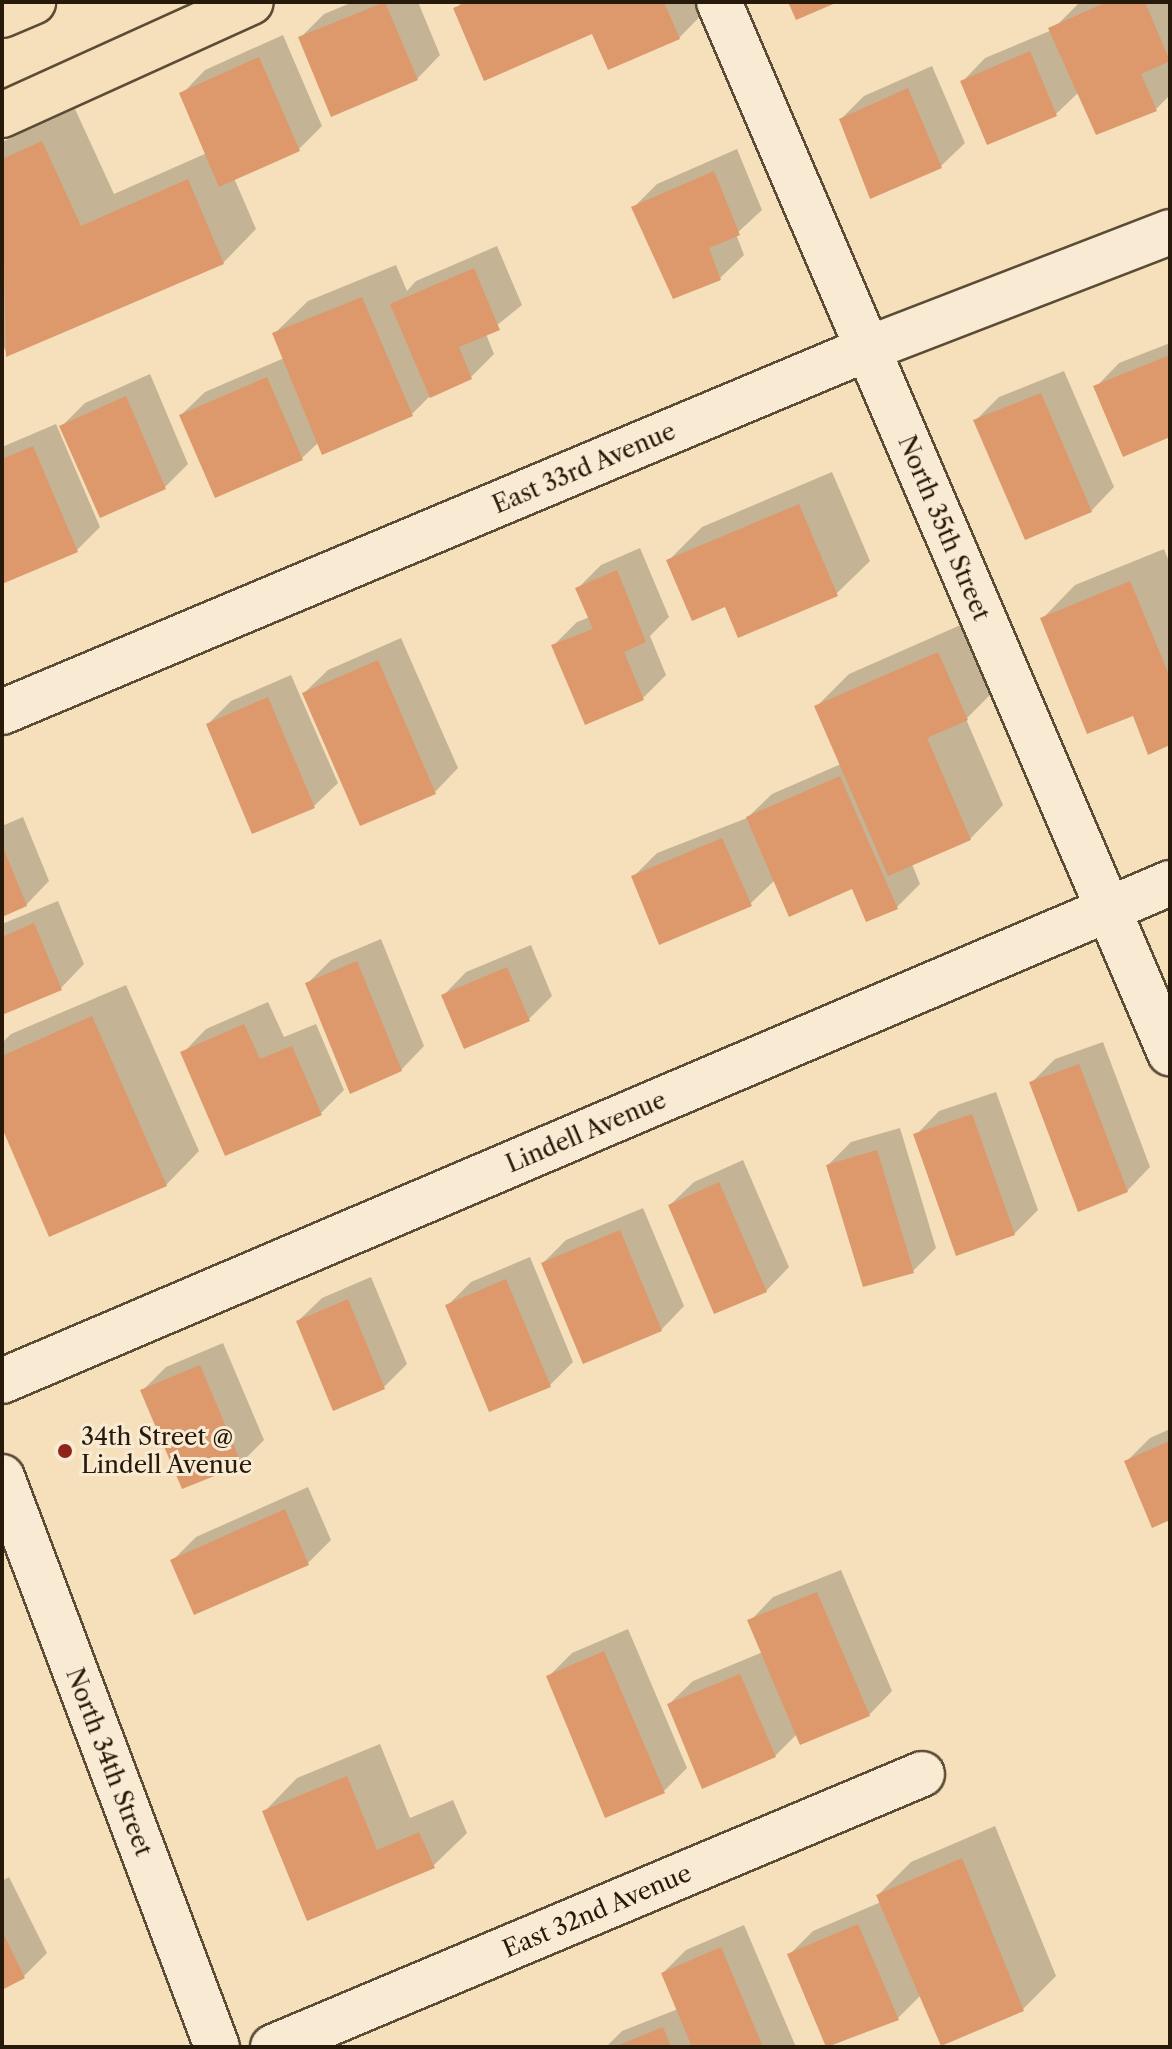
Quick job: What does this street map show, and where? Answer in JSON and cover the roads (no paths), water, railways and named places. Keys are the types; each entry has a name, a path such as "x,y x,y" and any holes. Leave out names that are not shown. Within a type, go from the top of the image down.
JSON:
{"main road":[{"path":"2,15 33,2"},
{"path":"2,115 251,2"}],"street":[{"name":"North 35th Street","path":"719,2 1170,1053"},
{"name":"East 33rd Avenue","path":"2,712 867,349 1170,232"},
{"name":"Lindell Avenue","path":"2,1381 1170,883"},
{"name":"North 34th Street","path":"2,1477 217,2047"},
{"name":"East 32nd Avenue","path":"273,2047 922,1774"}],"place":[{"name":"34th Street @ Lindell Avenue","path":"65,1451"}]}
